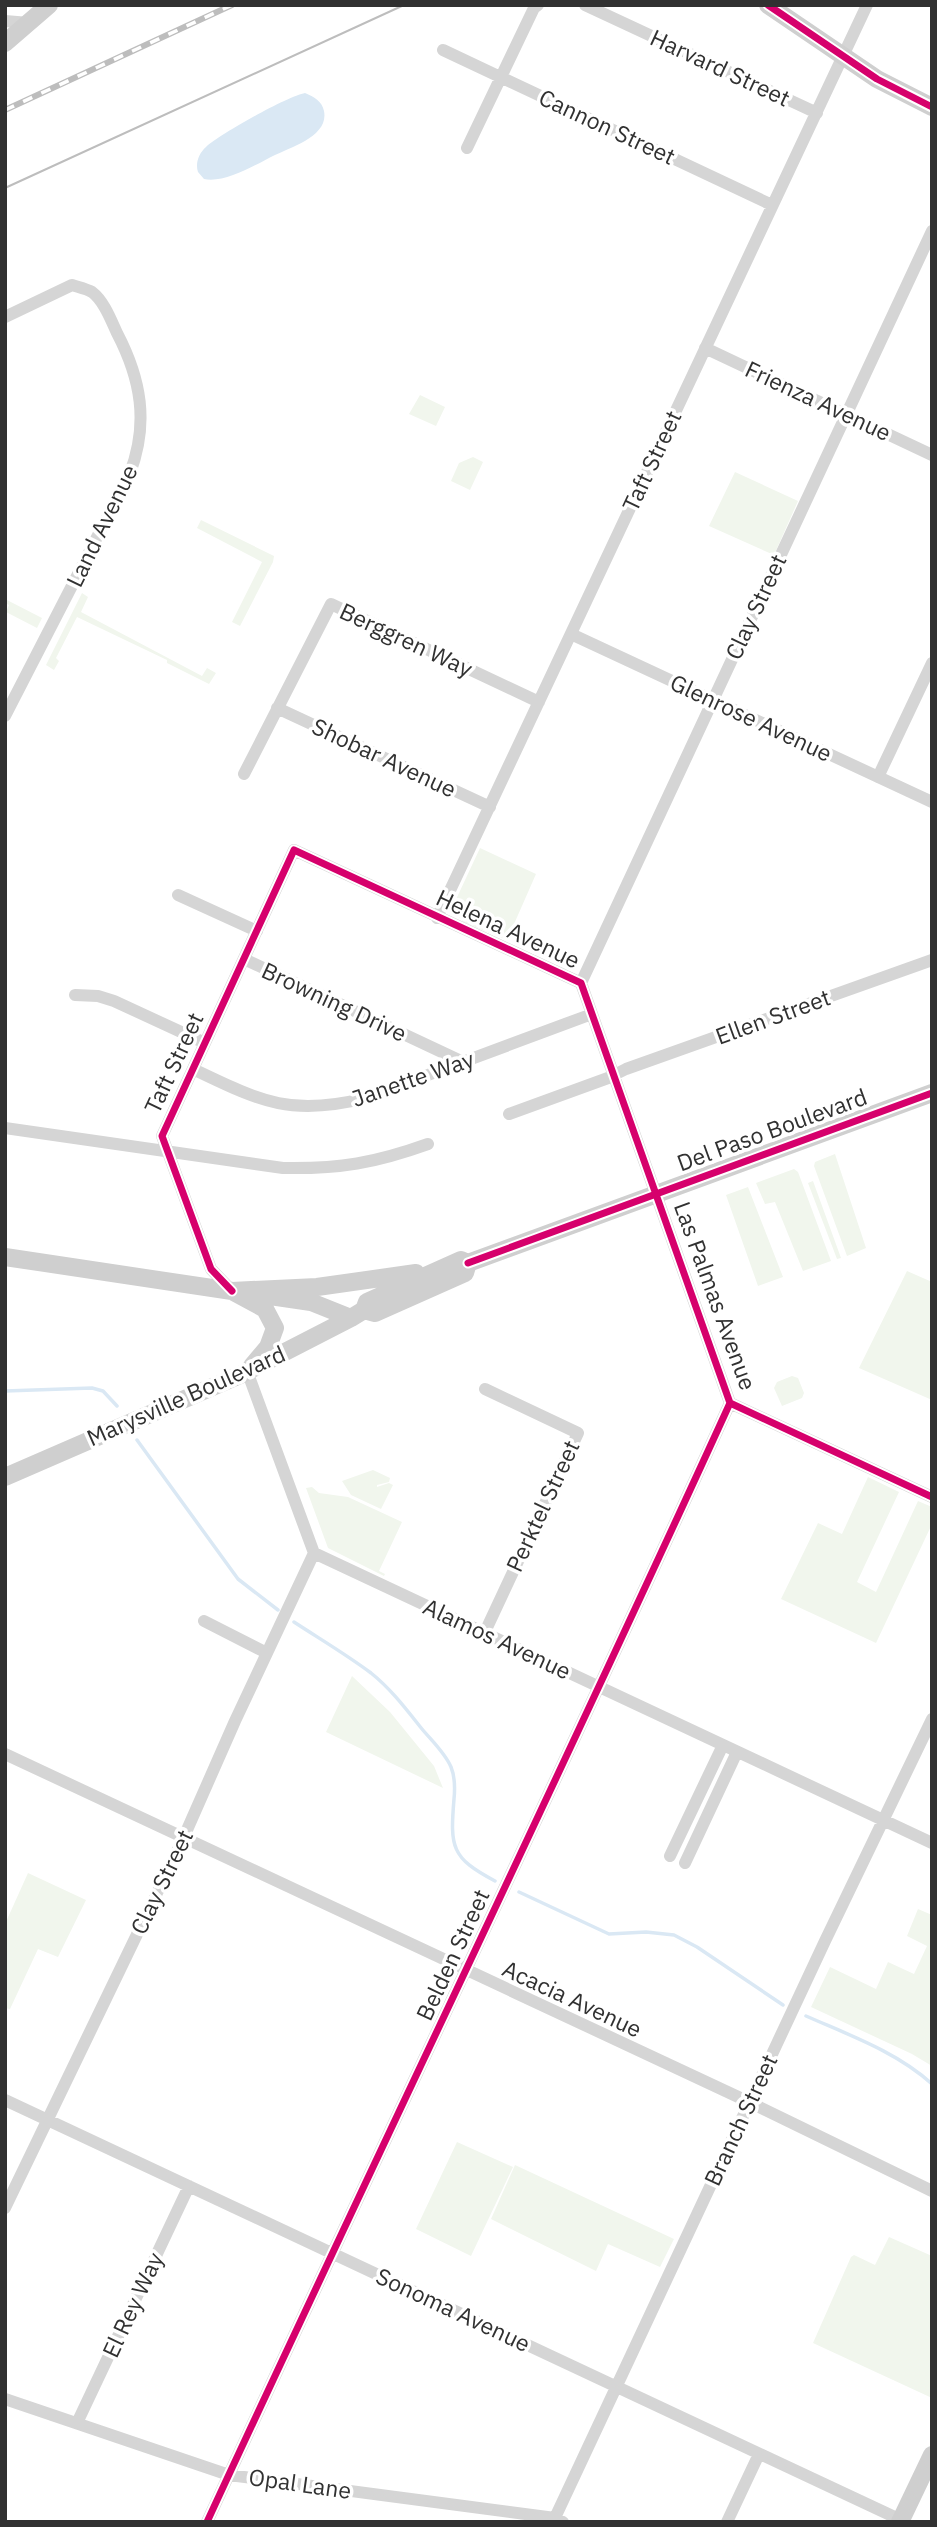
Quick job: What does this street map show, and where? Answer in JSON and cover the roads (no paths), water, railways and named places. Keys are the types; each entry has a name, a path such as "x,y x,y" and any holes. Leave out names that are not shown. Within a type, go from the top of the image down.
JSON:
{"main road":[{"path":"5,43 48,5"},
{"path":"768,5 877,79 932,107"},
{"name":"Del Paso Boulevard","path":"468,1263 932,1093"},
{"path":"5,1257 311,1302 357,1314"},
{"name":"Marysville Boulevard","path":"5,1477 247,1371 357,1314 367,1302 461,1260 468,1263 465,1273 375,1313 357,1314"},
{"path":"232,1291 317,1287 443,1268"},
{"path":"317,1287 333,1293 357,1314"},
{"path":"232,1291 265,1309 275,1328 268,1346 247,1371"},
{"path":"900,2521 932,2455"}],"street":[{"path":"467,148 534,8 538,5"},
{"name":"Harvard Street","path":"585,5 817,113"},
{"name":"Taft Street","path":"438,918 867,5"},
{"path":"5,21 30,23"},
{"name":"Cannon Street","path":"443,50 772,205"},
{"name":"Clay Street","path":"581,983 932,230"},
{"name":"Land Avenue","path":"5,317 72,285 92,292 101,302 114,326 137,378 142,408 138,450 124,486 5,716"},
{"name":"Frienza Avenue","path":"705,348 932,455"},
{"name":"Berggren Way","path":"244,774 331,604 539,702"},
{"name":"Glenrose Avenue","path":"571,634 932,802"},
{"path":"878,777 932,663"},
{"name":"Shobar Avenue","path":"278,708 490,807"},
{"name":"Taft Street","path":"232,1291 211,1269 162,1136 294,850"},
{"name":"Helena Avenue","path":"294,850 581,983 656,1192"},
{"path":"178,895 257,931"},
{"name":"Browning Drive","path":"244,959 463,1062"},
{"name":"Ellen Street","path":"509,1114 932,960"},
{"path":"75,995 90,995 114,1001 205,1043"},
{"name":"Janette Way","path":"193,1069 253,1098 278,1104 327,1106 366,1098 592,1014"},
{"path":"5,1128 283,1168 312,1169 369,1163 428,1144"},
{"name":"Las Palmas Avenue","path":"656,1192 730,1403 932,1497"},
{"path":"247,1371 314,1553"},
{"name":"Perktel Street","path":"484,1634 578,1433 485,1390"},
{"name":"Belden Street","path":"207,2522 331,2253 600,1688 730,1403"},
{"name":"Clay Street","path":"5,2208 183,1839 314,1553"},
{"name":"Alamos Avenue","path":"314,1553 932,1843"},
{"path":"204,1621 267,1653"},
{"name":"Branch Street","path":"557,2520 749,2102 932,1719"},
{"path":"670,1856 723,1745"},
{"path":"685,1863 737,1752"},
{"name":"Acacia Avenue","path":"7,1760 749,2102 932,2191"},
{"path":"677,1841 691,1849"},
{"name":"Sonoma Avenue","path":"5,2100 900,2521"},
{"name":"El Rey Way","path":"77,2423 189,2186"},
{"name":"Opal Lane","path":"5,2399 229,2475 557,2520"},
{"path":"727,2522 759,2454"}],"waterway":[{"path":"5,1391 92,1388 103,1391 117,1406"},
{"path":"137,1440 238,1579 278,1610"},
{"path":"294,1622 378,1679 442,1752 451,1767 454,1779 453,1829 457,1849 469,1865 495,1881"},
{"path":"519,1892 609,1934 646,1932 674,1935 697,1947 783,2005"},
{"path":"806,2016 888,2053 932,2084"}],"tram line":[{"path":"5,188 404,5"}],"railway":[{"path":"5,110 232,5"}]}
